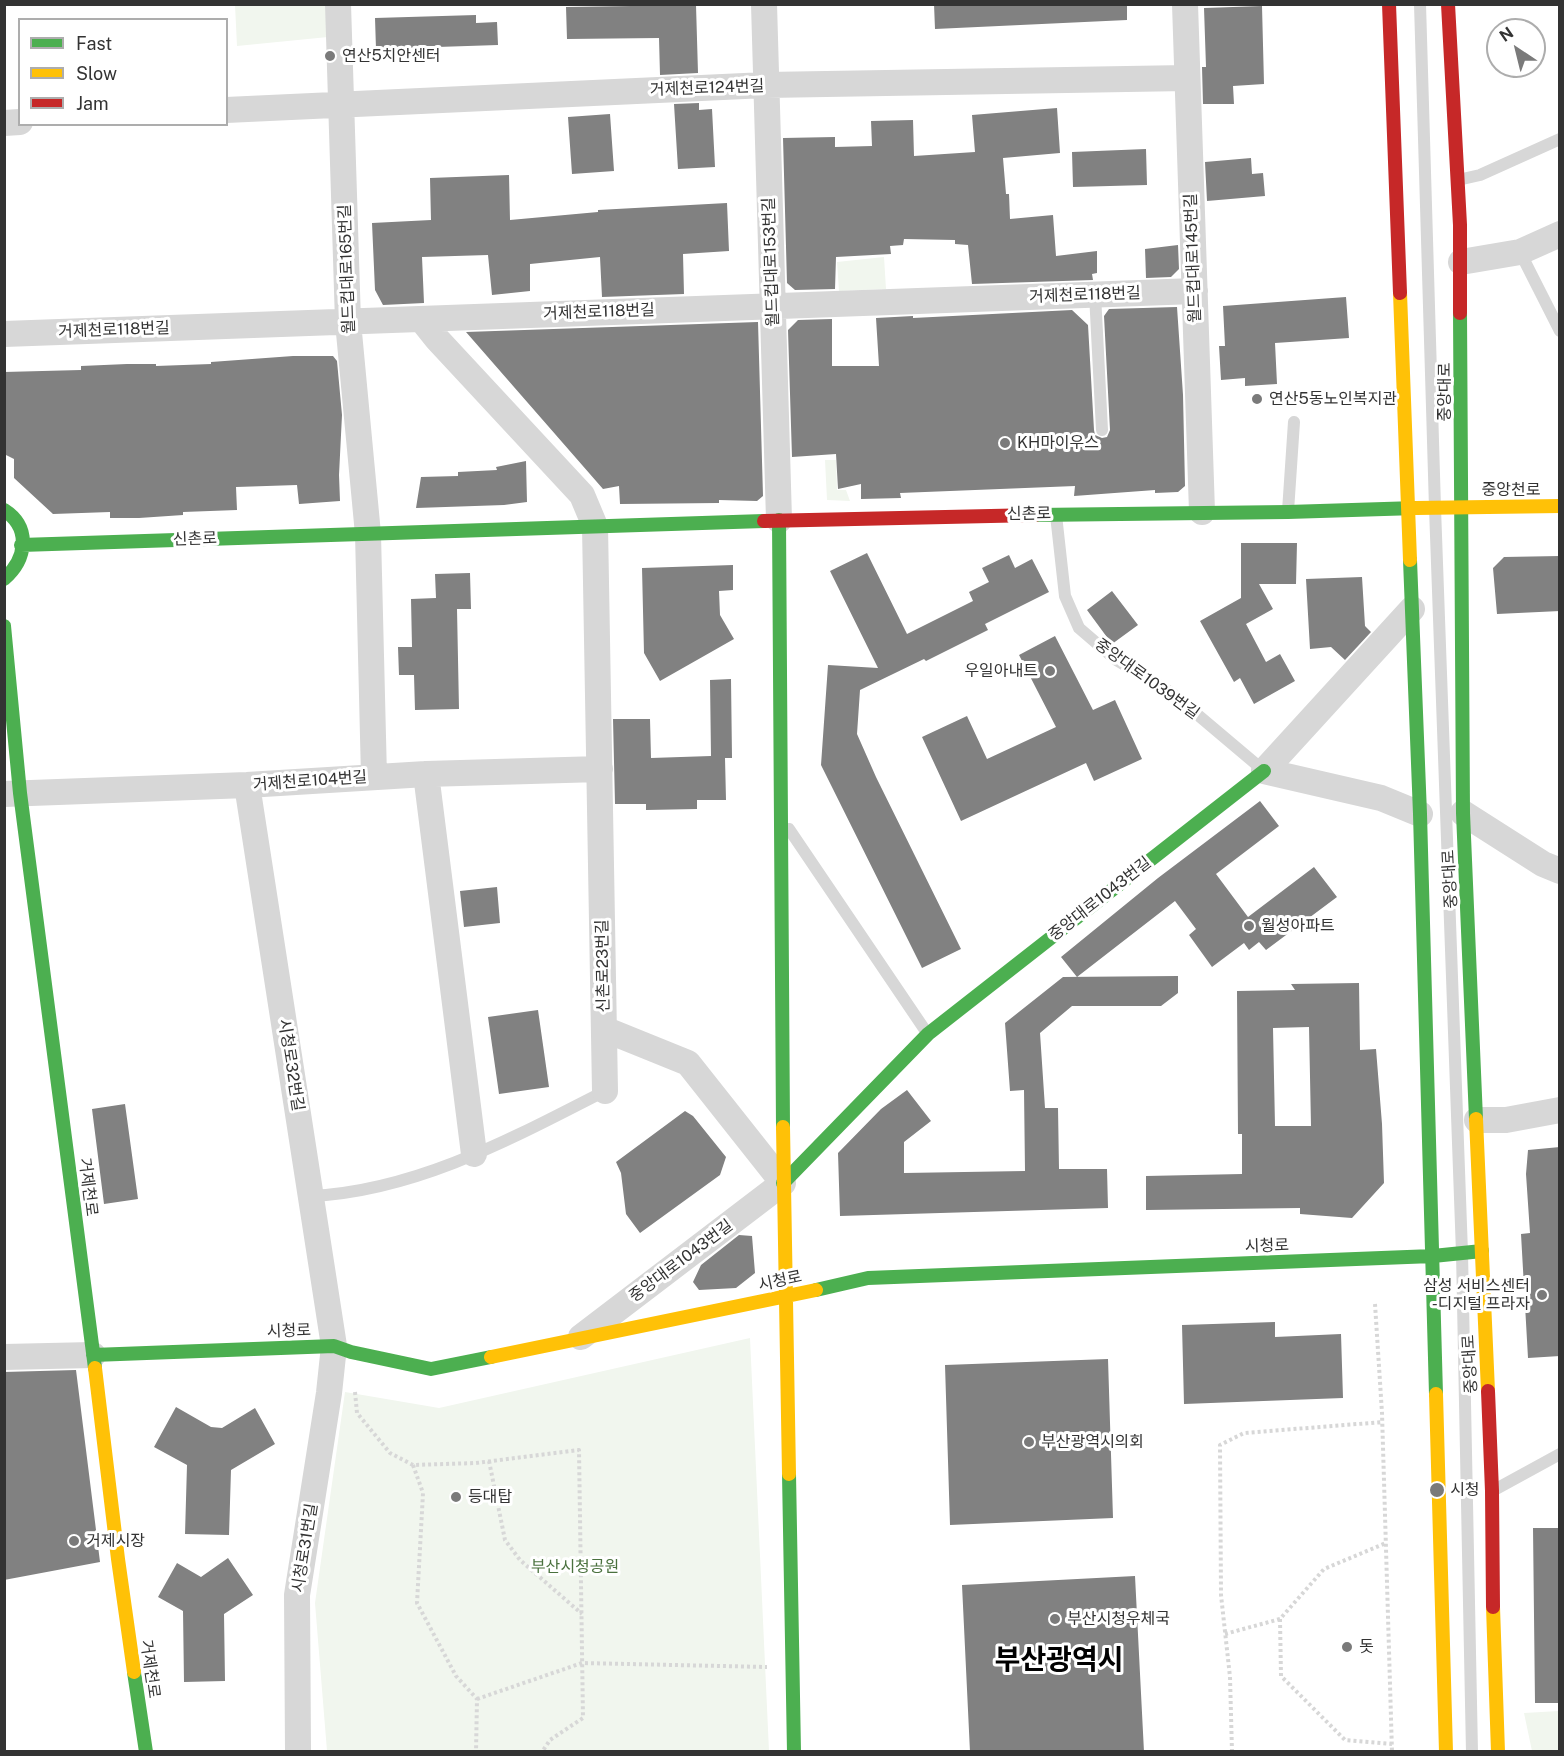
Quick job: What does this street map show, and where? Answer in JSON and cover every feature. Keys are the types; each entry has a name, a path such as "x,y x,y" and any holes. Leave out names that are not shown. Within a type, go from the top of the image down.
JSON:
{"main road":[{"name":"중앙대로","path":"1389,4 1420,814 1446,1752"},
{"name":"중앙대로","path":"1448,4 1461,262 1463,813 1492,1491 1493,1620 1498,1752"},
{"name":"중앙천로","path":"1462,507 1560,506"},
{"name":"신촌로","path":"21,545 910,516 1288,512 1462,507"},
{"path":"4,510 11,514 21,531 21,556 12,572 4,579"},
{"path":"779,520 783,1183 794,1752"},
{"name":"거제천로","path":"4,626 12,794 93,1355 118,1559 146,1752"},
{"name":"중앙대로1043번길","path":"783,1183 928,1034 1264,771"},
{"name":"시청로","path":"93,1355 342,1349 431,1370 868,1278 1433,1256 1482,1251"}],"street":[{"name":"월드컵대로165번길","path":"338,4 348,322 368,534"},
{"name":"월드컵대로153번길","path":"764,4 779,520"},
{"name":"월드컵대로145번길","path":"1185,4 1202,512"},
{"name":"거제천로124번길","path":"228,110 341,103 766,86 1187,78"},
{"path":"1461,262 1520,252 1560,234"},
{"name":"거제천로118번길","path":"4,334 1194,291"},
{"path":"421,319 582,495 596,526"},
{"name":"신촌로23번길","path":"596,526 605,1091"},
{"path":"368,534 374,777"},
{"name":"중앙대로1043번길","path":"1264,771 1412,609"},
{"name":"거제천로104번길","path":"12,794 247,785 426,774 600,769"},
{"name":"중앙대로1039번길","path":"1264,771 1381,798 1420,814"},
{"path":"426,774 474,1154"},
{"name":"시청로32번길","path":"247,785 311,1196 342,1349"},
{"path":"1463,813 1543,864 1560,871"},
{"path":"604,1029 688,1063 783,1183"},
{"path":"1477,1120 1506,1120 1560,1110"},
{"name":"중앙대로1043번길","path":"580,1338 783,1183"},
{"name":"시청로31번길","path":"298,1752 297,1594 329,1392 342,1349"},
{"path":"4,1357 93,1355"}],"lane":[{"path":"1420,4 1435,508 1462,1253 1472,1752"},
{"path":"1457,181 1480,174 1560,139"},
{"path":"1520,252 1558,326"},
{"path":"1095,294 1102,430"},
{"path":"1288,512 1294,422"},
{"name":"중앙대로1039번길","path":"1056,514 1065,597 1079,628 1115,659 1173,694 1264,771"},
{"path":"782,819 928,1034"},
{"name":"신촌로23번길","path":"311,1196 400,1182 474,1154 605,1091"},
{"path":"1492,1491 1560,1454"}],"path":[{"path":"1375,1304 1383,1422 1392,1752"},
{"path":"342,1349 357,1413 390,1453 413,1465 489,1461 579,1450 583,1718 550,1740 542,1752"},
{"path":"1232,1752 1230,1677 1221,1594 1220,1445 1244,1433 1383,1422"},
{"path":"489,1461 505,1540 520,1560 582,1614"},
{"path":"413,1465 423,1493 417,1604 456,1676 477,1699 476,1752"},
{"path":"1225,1634 1280,1619 1324,1569 1386,1543"},
{"path":"1280,1619 1281,1676 1345,1740 1392,1744"},
{"path":"477,1699 582,1664 792,1668"}],"green space":[{"path":"235,5 327,5 328,37 237,46"},
{"path":"884,257 886,289 839,291 837,262"},
{"path":"825,460 836,460 837,490 846,490 850,501 827,500"},
{"name":"부산시청공원","path":"750,1338 769,1751 327,1751 315,1603 345,1392 439,1408"},
{"path":"1559,1711 1559,1751 1532,1751 1524,1713"}],"building":[{"path":"934,4 1127,4 1127,20 935,29"},
{"path":"696,5 698,73 660,75 659,38 567,39 566,7"},
{"path":"1262,6 1264,84 1233,86 1234,104 1203,104 1202,67 1206,67 1204,8"},
{"path":"476,15 476,23 497,22 498,45 376,49 375,18"},
{"path":"699,103 699,110 712,109 715,167 678,169 674,104"},
{"path":"1057,108 1060,153 1003,158 1006,194 1009,194 1010,219 1053,215 1056,256 1097,251 1097,273 1092,274 1093,280 972,284 968,245 955,244 955,240 904,239 903,245 890,246 891,254 836,257 835,289 795,290 787,283 783,138 835,137 835,147 872,146 871,121 913,120 914,156 975,152 972,115"},
{"path":"610,114 614,171 572,174 568,117"},
{"path":"1146,149 1147,185 1073,187 1072,152"},
{"path":"1251,158 1252,174 1263,173 1265,196 1207,201 1205,162"},
{"path":"509,175 510,220 598,212 598,210 727,203 729,251 683,254 684,294 602,297 600,257 530,264 530,291 492,295 488,255 422,257 424,303 383,305 375,290 372,223 431,220 430,178"},
{"path":"1178,245 1179,269 1171,277 1146,278 1145,249"},
{"path":"1346,297 1349,338 1275,343 1277,384 1245,386 1245,378 1221,380 1219,346 1225,346 1223,306"},
{"path":"1177,307 1183,395 1185,486 1178,492 1155,493 1155,490 1074,496 1075,486 900,493 901,498 861,499 861,484 838,489 836,454 792,457 788,330 798,320 832,319 832,366 879,366 876,318 1072,310 1088,325 1094,430 1095,435 1102,438 1107,437 1110,430 1104,316 1109,309"},
{"path":"758,322 763,496 757,501 719,500 719,503 620,504 619,486 603,489 466,332"},
{"path":"293,356 333,356 337,361 342,415 340,501 299,504 297,485 236,487 237,510 183,512 183,515 139,518 110,518 110,512 53,514 14,478 14,459 4,454 4,372 81,370 81,366 127,364 156,364 156,366 211,364 211,362"},
{"path":"526,461 527,502 416,508 421,477 458,476 458,472 497,470 496,467"},
{"path":"1241,543 1297,543 1296,584 1259,584 1273,609 1246,624 1266,662 1280,654 1295,681 1254,704 1240,678 1234,682 1200,621 1241,598"},
{"path":"867,553 907,634 973,601 969,592 989,582 982,568 1009,555 1015,568 1032,559 1049,592 985,624 988,630 860,690 857,734 961,949 922,968 821,765 828,665 878,668 830,571"},
{"path":"1560,556 1560,611 1497,614 1493,568 1504,557"},
{"path":"733,565 733,590 719,591 720,615 734,639 660,681 644,653 642,568"},
{"path":"470,573 471,609 457,609 459,709 415,710 414,675 399,675 398,647 412,647 411,599 436,598 435,574"},
{"path":"1362,577 1365,626 1371,632 1345,660 1331,647 1310,649 1306,579"},
{"path":"1112,591 1138,625 1112,644 1087,610"},
{"path":"1055,636 1093,710 1115,700 1142,759 1094,781 1086,763 961,821 922,737 967,716 987,759 1056,727 1019,655"},
{"path":"731,679 732,758 725,758 726,800 697,800 697,809 646,810 646,804 615,804 613,719 650,719 651,758 711,756 710,680"},
{"path":"1260,801 1279,826 1216,874 1248,917 1314,867 1337,897 1266,950 1259,942 1249,950 1244,943 1212,967 1189,935 1196,929 1175,901 1077,977 1061,957 1158,878"},
{"path":"497,887 500,923 464,927 460,891"},
{"path":"1178,976 1178,993 1161,1006 1072,1006 1040,1033 1045,1108 1058,1108 1059,1169 1107,1169 1108,1208 840,1216 838,1153 881,1109 907,1090 931,1121 904,1142 904,1173 1025,1171 1024,1090 1010,1091 1005,1023 1063,977"},
{"path":"1359,983 1360,1050 1376,1049 1384,1183 1352,1218 1300,1214 1300,1208 1146,1210 1146,1176 1242,1174 1242,1134 1238,1134 1237,991 1295,990 1291,984","holes":["1309,1027 1311,1126 1275,1126 1273,1028"]},
{"path":"538,1010 549,1087 499,1094 488,1017"},
{"path":"125,1104 138,1199 104,1204 92,1109"},
{"path":"685,1111 693,1116 726,1157 720,1175 640,1233 626,1214 621,1173 616,1162"},
{"name":"삼성 서비스센터 -디지털 프라자","path":"1560,1147 1560,1356 1528,1358 1521,1234 1530,1233 1526,1174 1528,1150"},
{"path":"739,1235 752,1236 755,1273 736,1288 699,1290 693,1282 701,1265"},
{"path":"1275,1322 1275,1337 1341,1334 1343,1398 1184,1404 1182,1325"},
{"name":"부산광역시의회","path":"1108,1359 1113,1518 950,1525 945,1365"},
{"name":"거제시장","path":"76,1370 100,1562 4,1580 4,1372"},
{"path":"176,1407 211,1427 222,1428 255,1408 275,1444 231,1470 229,1535 185,1534 187,1465 154,1447"},
{"path":"1533,1528 1560,1528 1560,1703 1535,1703"},
{"path":"228,1558 253,1595 224,1614 225,1681 184,1682 183,1611 158,1597 177,1563 201,1577"},
{"path":"1135,1576 1144,1752 970,1752 962,1585"}],"traffic: fast":[{"path":"1460,313 1463,813 1476,1119"},
{"path":"1036,515 1416,508"},
{"path":"4,510 19,526 23,544 17,563 4,579"},
{"path":"779,520 783,1127"},
{"path":"21,545 764,521"},
{"path":"1410,560 1420,814 1436,1394"},
{"path":"4,626 20,793 95,1368"},
{"path":"783,1183 928,1034 1264,771"},
{"path":"816,1290 868,1278 1433,1256 1482,1251"},
{"path":"93,1355 334,1346 351,1352 431,1369 491,1357"},
{"path":"789,1474 794,1752"},
{"path":"134,1672 146,1752"}],"traffic: slow":[{"path":"1400,293 1410,560"},
{"path":"1416,508 1560,506"},
{"path":"1476,1119 1488,1391"},
{"path":"783,1127 789,1474"},
{"path":"491,1357 816,1290"},
{"path":"95,1368 134,1672"},
{"path":"1436,1394 1446,1752"},
{"path":"1493,1607 1498,1752"}],"traffic: jam":[{"path":"1389,4 1400,293"},
{"path":"1448,4 1460,225 1460,313"},
{"path":"764,521 1036,515"},
{"path":"1488,1391 1493,1607"}],"place":[{"name":"연산5치안센터","path":"330,56"},
{"name":"연산5동노인복지관","path":"1257,399"},
{"name":"KH마이우스","path":"1005,443"},
{"name":"우일아내트","path":"1050,671"},
{"name":"월성아파트","path":"1249,926"},
{"name":"삼성 서비스센터 -디지털 프라자","path":"1542,1295"},
{"name":"부산광역시의회","path":"1029,1442"},
{"name":"시청","path":"1437,1490"},
{"name":"등대탑","path":"456,1497"},
{"name":"거제시장","path":"74,1541"},
{"name":"부산시청우체국","path":"1055,1619"},
{"name":"돗","path":"1347,1647"}],"district":[{"name":"부산광역시","path":"1059,1660"}]}
